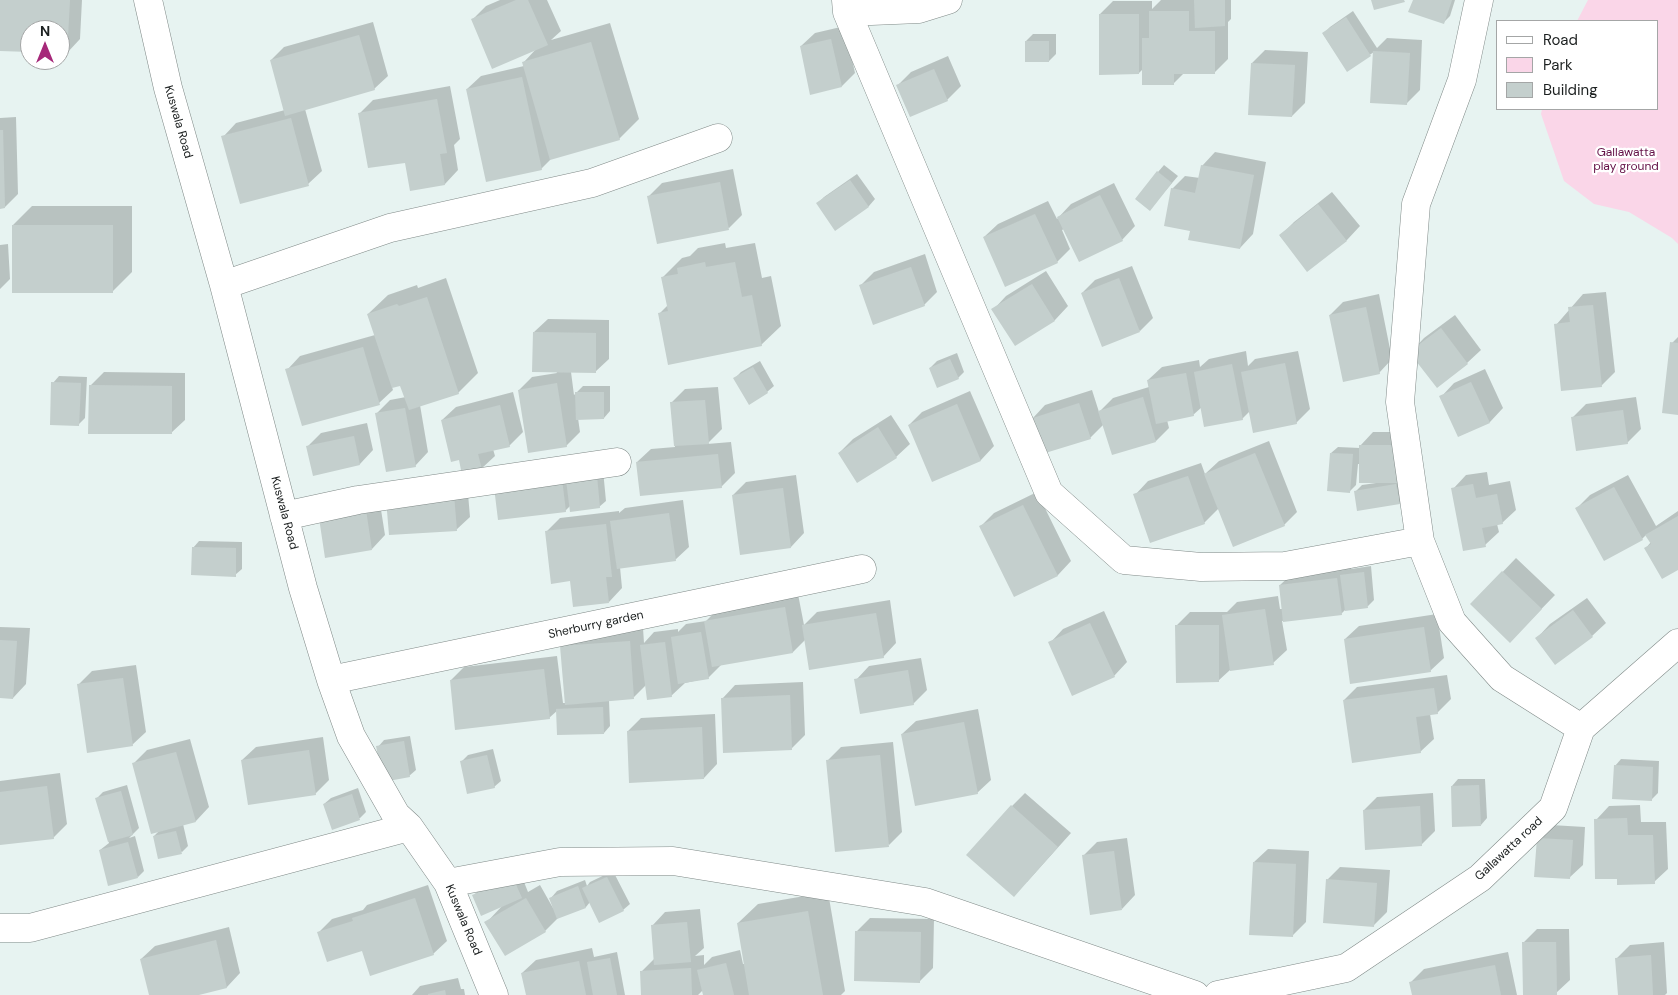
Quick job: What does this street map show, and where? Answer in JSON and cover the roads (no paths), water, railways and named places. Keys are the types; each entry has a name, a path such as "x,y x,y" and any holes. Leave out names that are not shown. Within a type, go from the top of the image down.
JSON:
{"street":[{"name":"Kuswala Road","path":"148,0 168,88 224,285 303,588 330,680 351,736 396,816 408,827 448,883 494,995"},
{"path":"948,0 919,9 846,6 1049,493 1124,560 1201,566 1285,566 1420,541"},
{"path":"1479,0 1462,80 1416,204 1400,402 1420,541 1452,622 1502,678 1581,728"},
{"path":"224,285 390,228 592,183 718,138"},
{"path":"284,516 358,500 617,462"},
{"name":"Sherburry garden","path":"330,680 862,570"},
{"name":"Gallawatta road","path":"1218,995 1346,968 1480,878 1553,808 1581,728 1678,644"},
{"path":"0,928 30,928 408,827"},
{"path":"448,883 560,862 673,861 925,902 1195,995"}],"park label":[{"name":"Gallawatta play ground","path":"1626,160"}]}
